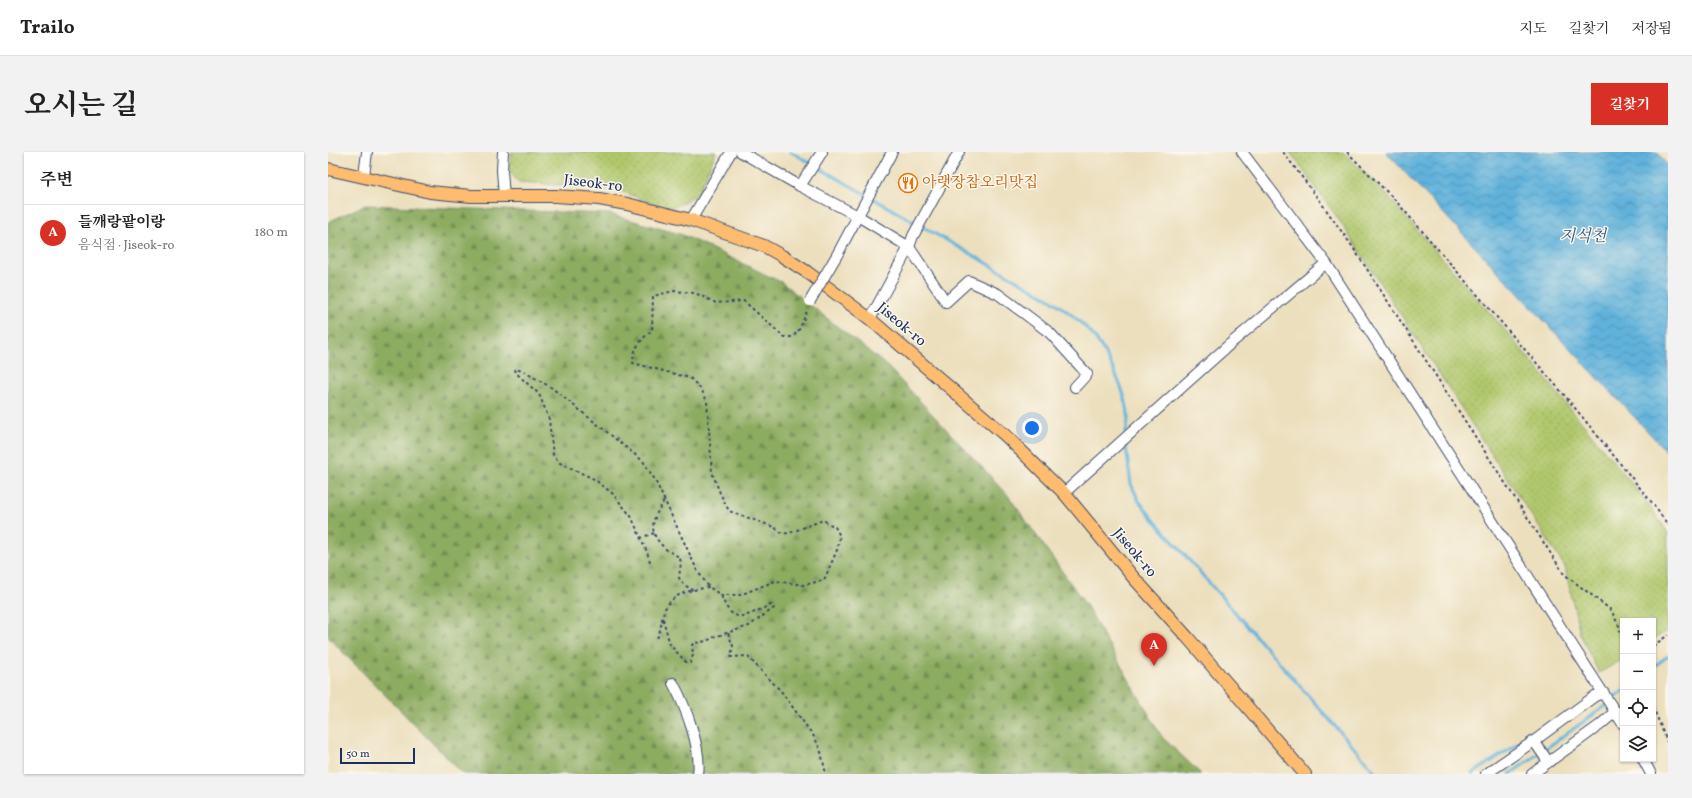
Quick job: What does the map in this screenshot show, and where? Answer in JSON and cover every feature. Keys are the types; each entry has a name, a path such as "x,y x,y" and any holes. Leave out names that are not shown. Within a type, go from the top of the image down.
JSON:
{"main road":[{"name":"Jiseok-ro","path":"328,169 364,176 400,187 430,192 472,196 556,196 599,199 627,204 691,220 764,246 782,256 813,276 870,319 1006,436 1064,493 1133,577 1188,638 1305,774"}],"street":[{"path":"364,176 367,152"},
{"path":"503,152 502,170 504,197"},
{"path":"691,220 730,152"},
{"path":"740,152 800,186 860,212 909,247 946,302 969,281 998,294 1050,333 1087,374 1075,387"},
{"path":"800,186 808,176 822,152"},
{"path":"810,301 837,255 892,152"},
{"path":"870,319 959,152"},
{"path":"1242,152 1326,263 1582,662 1620,718"},
{"path":"1064,493 1230,344 1326,263"},
{"path":"673,683 683,700 688,715 697,752 698,774"},
{"path":"1486,774 1535,742 1595,696 1604,693"},
{"path":"1532,774 1616,711"},
{"path":"1535,742 1549,760"},
{"path":"1645,762 1651,774"}],"path":[{"path":"1283,152 1352,246 1564,574 1611,610 1620,630"},
{"path":"1347,152 1396,201 1566,397 1653,504 1668,525"},
{"path":"650,562 631,516 612,493 594,479 560,463 553,455 549,420 539,394 516,373 516,369 523,371 552,388 643,461 698,572 709,587 721,595 740,595 775,581 804,585 824,580 838,550 840,536 835,527 823,520 783,534 774,528 729,511 720,494 712,472 707,401 701,389 690,378 633,363 632,355 640,341 652,330 653,296 663,293 674,291 695,293 716,303 744,301 784,337 793,337 800,328 808,311"},
{"path":"664,501 654,521 654,536 667,550 679,558 681,561 679,578 684,585 693,590"},
{"path":"640,538 654,533"},
{"path":"657,638 666,608 672,602 683,593 709,587"},
{"path":"663,619 670,645 686,662 690,663 693,655 692,645 694,643 707,641 714,636 749,626 774,608 771,605 742,617 735,616 730,614 721,595"},
{"path":"728,633 733,646 731,657 747,656 780,691 815,738 821,752 826,774"},
{"path":"1656,644 1668,635"},
{"path":"1656,714 1668,744"}],"green space":[{"path":"511,152 716,152 698,194 672,208 656,205 616,189 519,182 510,169"},
{"path":"1290,152 1343,152 1383,191 1518,345 1645,500 1668,533 1668,630 1656,638 1656,618 1620,618 1620,661 1599,673 1580,634 1565,567 1337,217"},
{"path":"365,205 609,214 683,235 781,282 886,365 1007,494 1086,605 1162,737 1201,774 463,774 328,637 328,222"}],"water":[{"name":"지석천","path":"1386,152 1657,152 1668,166 1668,453"}],"waterway":[{"path":"791,152 1050,299 1076,318 1095,338 1114,370 1123,394 1128,414 1126,433"},
{"path":"1125,440 1131,484 1139,501 1377,774"},
{"path":"1656,665 1668,656"},
{"path":"1510,774 1600,710 1620,693"},
{"path":"1472,774 1522,741"}],"place":[{"name":"아랫장참오리맛집","path":"908,183"},
{"name":"들깨랑팥이랑","path":"1154,666"}]}
